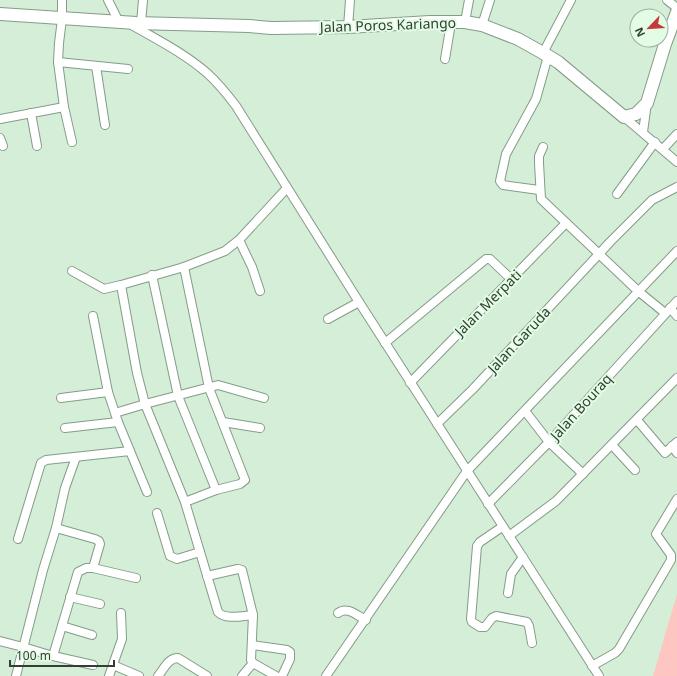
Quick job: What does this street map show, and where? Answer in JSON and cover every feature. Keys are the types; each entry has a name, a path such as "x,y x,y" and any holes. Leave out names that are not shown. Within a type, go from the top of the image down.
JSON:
{"main road":[{"path":"624,117 636,114 647,103 665,44 677,12"},
{"name":"Jalan Poros Kariango","path":"0,14 129,23 250,26 271,28 466,22 482,25 518,39 546,54 575,75 624,117"}],"street":[{"path":"62,0 62,19 58,62 64,107 72,142"},
{"path":"108,0 129,23 185,56 208,74 236,106 410,383 599,676"},
{"path":"129,23 143,0"},
{"path":"348,26 350,0"},
{"path":"466,22 469,0"},
{"path":"482,25 490,0"},
{"path":"539,190 502,185 500,181 506,154 536,99 546,54 571,0"},
{"path":"667,0 677,8"},
{"path":"445,60 451,23"},
{"path":"58,62 128,69"},
{"path":"96,66 105,125"},
{"path":"643,132 647,103"},
{"path":"0,119 64,107"},
{"path":"31,113 37,146"},
{"path":"624,117 677,162"},
{"path":"663,149 677,134"},
{"path":"617,194 655,142"},
{"path":"543,147 539,156 539,190 542,200 638,291 677,316"},
{"name":"Jalan Garuda","path":"437,424 473,389 610,242 652,200 677,187"},
{"path":"72,271 102,289 106,289 184,267 225,251 239,240 287,188"},
{"name":"Jalan Merpati","path":"410,383 566,223"},
{"path":"239,240 252,267 260,291"},
{"path":"326,676 366,620 467,471 677,251"},
{"path":"385,343 486,259 490,259 512,280"},
{"path":"184,267 209,388 244,480 240,484 216,490 185,502"},
{"path":"152,275 178,396 216,490"},
{"path":"121,285 137,373 145,404 185,502 218,612 221,615 226,616 253,615"},
{"name":"Jalan Bouraq","path":"488,504 549,442 677,301"},
{"path":"328,319 359,302"},
{"path":"93,316 108,392 118,422 147,492"},
{"path":"509,536 556,501 677,378"},
{"path":"115,413 218,385 264,398"},
{"path":"61,398 108,392"},
{"path":"525,411 549,442 583,474"},
{"path":"637,420 664,453 675,444 677,453"},
{"path":"65,428 118,422"},
{"path":"223,422 260,428"},
{"path":"612,445 635,470"},
{"path":"18,539 41,463 46,460 130,451"},
{"path":"16,676 56,528 65,488 76,457"},
{"path":"592,666 615,653 619,649 671,560 671,555 657,536 657,533 677,499"},
{"path":"157,513 170,556 177,559 200,552"},
{"path":"502,527 480,542 477,546 471,619 472,622 480,627 485,627 492,618 496,616 527,622 532,643"},
{"path":"56,528 95,538 99,541 100,544 93,568"},
{"path":"508,593 511,574 523,556"},
{"path":"53,656 78,572 86,568 93,568 136,578"},
{"path":"207,576 238,569 242,570 253,615 250,657 253,663 276,676"},
{"path":"70,596 100,604"},
{"path":"338,613 346,610 366,620"},
{"path":"109,676 122,639 121,613"},
{"path":"62,626 92,635"},
{"path":"0,641 23,646 53,656 94,665"},
{"path":"252,645 287,650 290,652 290,659 282,676"},
{"path":"158,676 169,661 174,658 178,658 207,676"},
{"path":"242,676 253,663"},
{"path":"113,665 139,676"}],"shaded area":[{"path":"677,594 677,676 653,676"}]}
